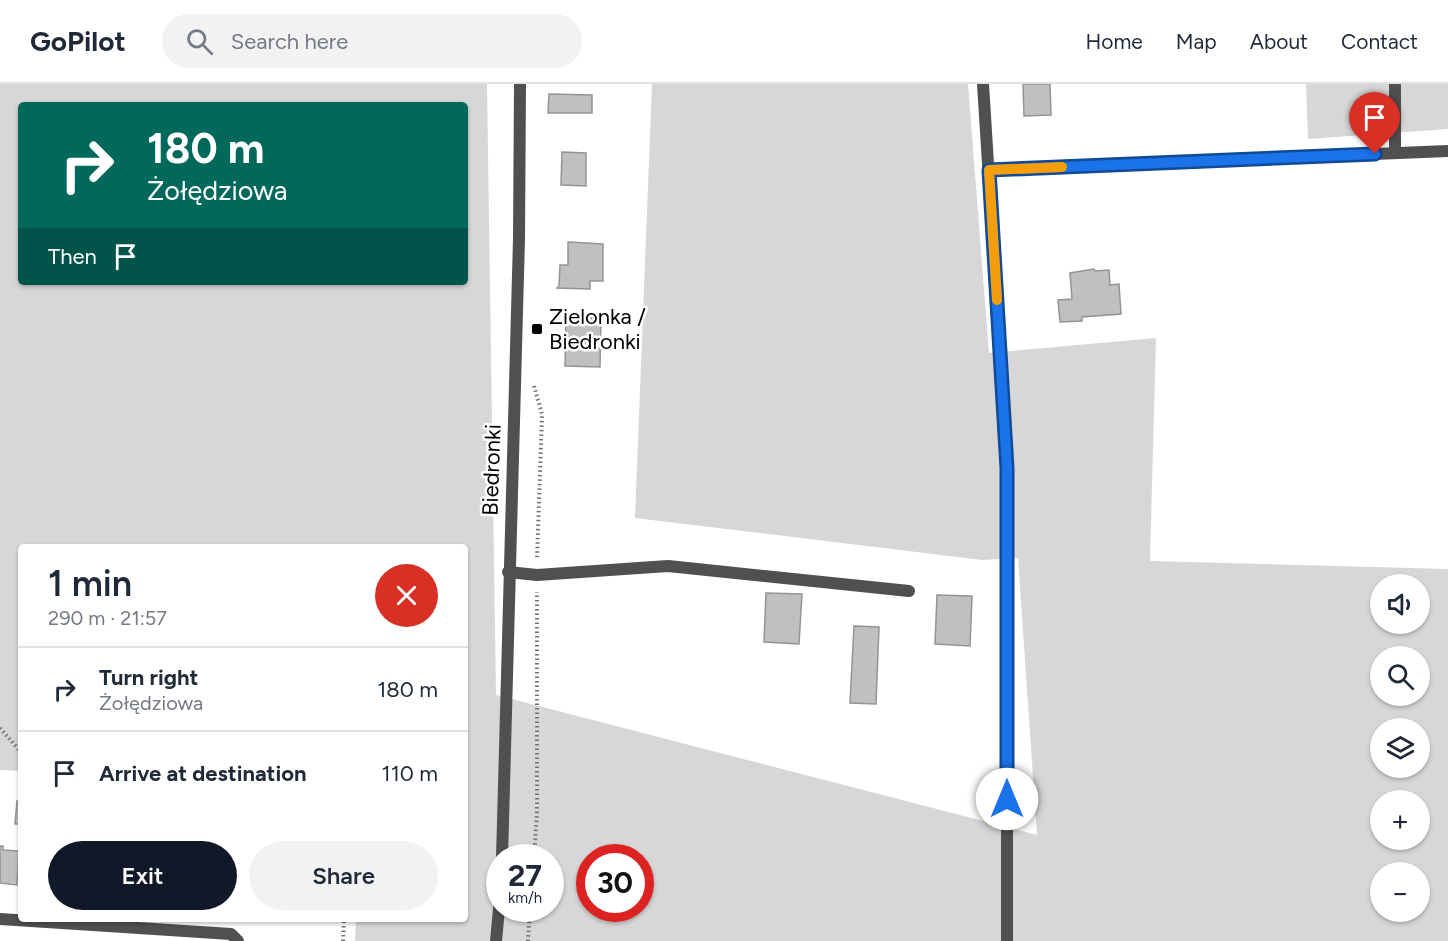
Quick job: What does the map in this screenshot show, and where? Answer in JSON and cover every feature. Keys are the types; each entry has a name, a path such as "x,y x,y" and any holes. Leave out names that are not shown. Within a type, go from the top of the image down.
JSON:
{"street":[{"name":"Biedronki","path":"502,844 508,572 519,239 520,84"},
{"path":"983,84 1007,468 1007,941"},
{"path":"1395,84 1395,153"},
{"path":"989,170 1448,151"},
{"path":"508,572 537,575 668,566 909,591"},
{"path":"0,919 18,920"},
{"path":"46,922 231,934 238,941"},
{"path":"496,941 498,922"}],"path":[{"path":"530,376 542,414 537,575 537,813 535,844"},
{"path":"0,728 18,749"},
{"path":"343,941 344,922"},
{"path":"528,941 529,922"}],"shaded area":[{"path":"0,84 487,84 496,695 1037,835 1018,558 982,560 635,518 652,84 968,84 989,353 1156,338 1150,561 1448,569 1448,941 355,941 356,922 468,922 468,544 18,544 18,771 0,770"},
{"path":"1306,84 1448,84 1448,129 1308,139"}],"building":[{"path":"1023,84 1050,84 1051,115 1024,116"},
{"path":"549,94 592,95 592,113 548,113"},
{"path":"562,152 586,153 586,186 561,185"},
{"path":"568,242 603,244 603,281 590,281 590,289 557,288 560,265 568,265"},
{"path":"1094,269 1095,271 1109,270 1110,285 1119,284 1121,314 1082,317 1082,321 1060,322 1058,300 1072,299 1070,273"},
{"path":"566,317 601,318 600,367 565,366"},
{"path":"766,593 802,594 799,644 764,642"},
{"path":"937,595 972,596 970,646 935,644"},
{"path":"854,626 879,627 876,704 850,703"},
{"path":"17,801 18,824 15,824"},
{"path":"0,846 3,846 3,850 18,851 17,885 0,883"}],"slow traffic":[{"path":"997,300 989,170 1062,167"}],"place":[{"name":"Zielonka / Biedronki","path":"537,329"}],"route":[{"path":"1007,799 1007,468 989,170 1375,154"}]}
